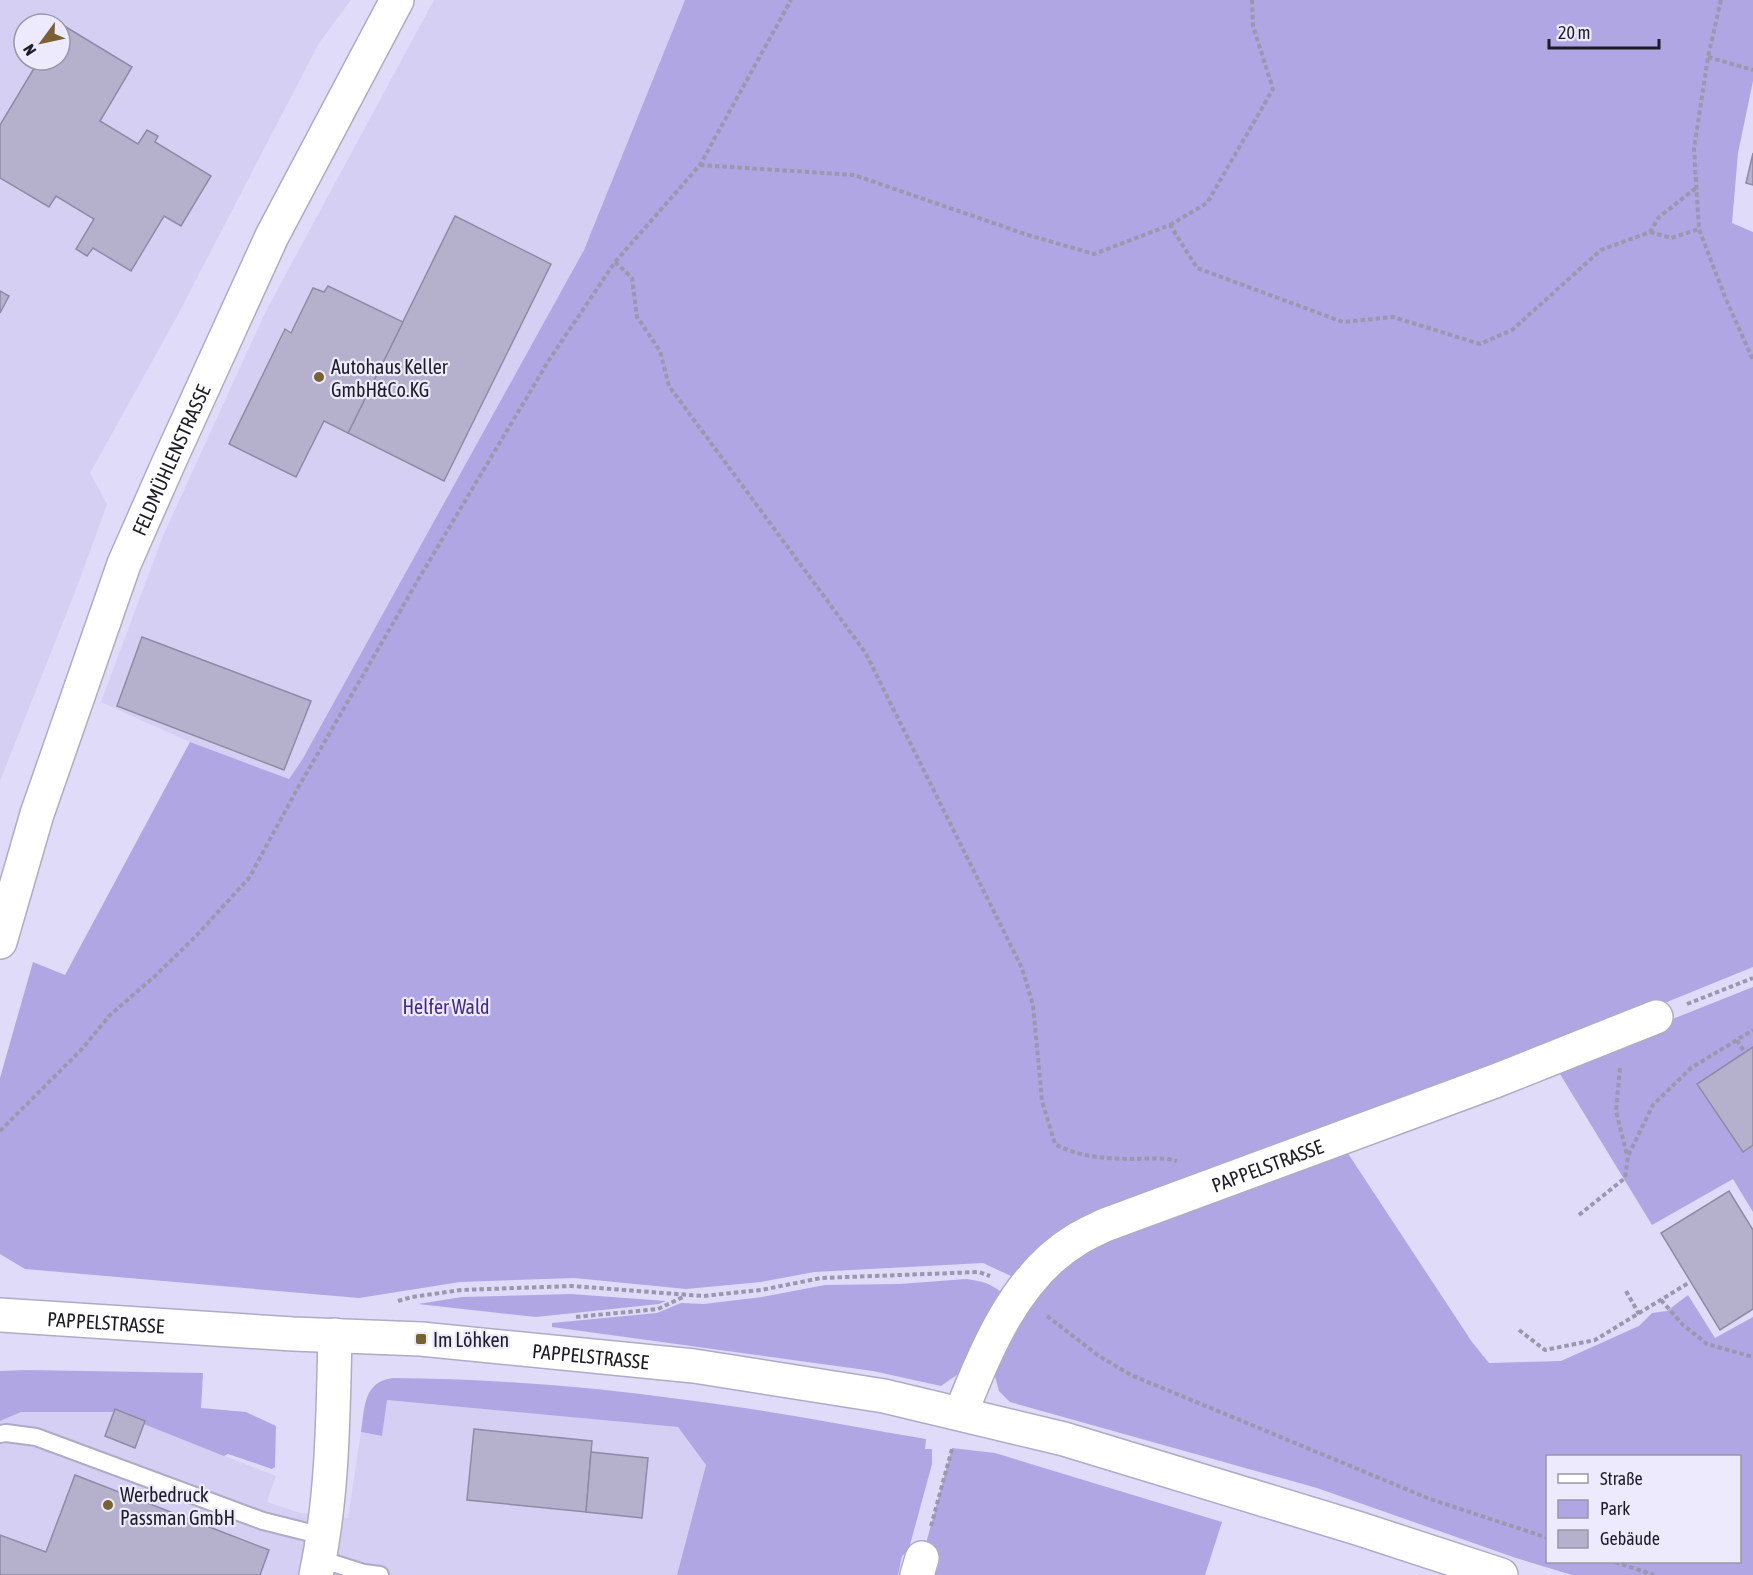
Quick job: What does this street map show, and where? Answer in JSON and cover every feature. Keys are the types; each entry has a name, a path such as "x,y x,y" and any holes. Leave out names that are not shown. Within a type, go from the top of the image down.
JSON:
{"street":[{"name":"FELDMÜHLENSTRASSE","path":"0,942 38,814 124,564 272,236 397,0"},
{"name":"PAPPELSTRASSE","path":"962,1413 990,1344 1019,1294 1049,1262 1074,1241 1105,1225 1495,1081 1656,1017"},
{"name":"PAPPELSTRASSE","path":"0,1315 421,1339 694,1366 884,1396 1064,1439 1357,1528 1501,1575"},
{"path":"320,1557 333,1433 335,1335"}],"lane":[{"path":"0,1434 36,1437 263,1521 320,1557 364,1573 380,1575"}],"path":[{"path":"0,1131 82,1049 110,1015 154,977 197,935 249,878 295,793 418,580 549,360 615,262 700,165 791,0"},
{"path":"700,165 854,175 1028,235 1094,254 1170,225 1207,203 1273,89 1253,26 1252,0"},
{"path":"1721,0 1708,57 1694,149 1699,229 1725,297 1753,360"},
{"path":"1708,57 1753,70"},
{"path":"1650,232 1659,217 1696,188"},
{"path":"1170,225 1197,268 1343,322 1393,317 1480,344 1512,330 1601,250 1650,232 1671,238 1699,229"},
{"path":"615,262 632,278 637,317 660,351 669,386 865,652 1022,968 1033,1005 1042,1101 1055,1144 1069,1152 1080,1154 1129,1159 1174,1159 1190,1165 1203,1188"},
{"path":"1656,1017 1753,978"},
{"path":"1623,1030 1616,1111 1628,1156"},
{"path":"1579,1215 1625,1178 1628,1156 1653,1106 1691,1068 1753,1030"},
{"path":"1737,1040 1745,1053"},
{"path":"394,1303 412,1297 461,1290 572,1286 703,1296 761,1290 821,1278 979,1272 999,1280 1070,1336 1131,1375 1430,1499 1546,1537"},
{"path":"1519,1330 1545,1350 1595,1340 1690,1282"},
{"path":"1626,1291 1639,1314"},
{"path":"569,1317 658,1308 683,1296"},
{"path":"1661,1299 1683,1325 1707,1344 1753,1357"},
{"path":"920,1567 962,1413"},
{"path":"1618,1563 1654,1575"}],"shaded area":[{"path":"0,0 351,0 319,43 174,322 90,473 107,504 0,781"},
{"path":"434,0 685,0 584,250 302,760 289,779 190,742 101,702 163,536 266,311"},
{"path":"386,1400 678,1427 706,1465 677,1575 0,1575 0,1421 21,1412 114,1412 115,1409 145,1421 146,1425 276,1476 267,1501 270,1503 300,1513 348,1518 361,1432 382,1436"}],"green space":[{"name":"Helfer Wald","path":"685,0 1753,0 1753,81 1738,153 1732,223 1753,232 1753,967 1571,1041 1018,1275 1011,1276 983,1263 814,1272 761,1282 686,1289 574,1278 460,1282 359,1298 25,1269 0,1254 0,1078 33,962 65,975 190,742 289,779 302,760 584,250"},
{"path":"1753,987 1753,1047 1698,1085 1743,1152 1753,1145 1753,1212 1733,1179 1652,1225 1560,1074 1660,1024"},
{"path":"1347,1152 1472,1342 1489,1363 1561,1361 1639,1326 1652,1313 1667,1311 1688,1295 1715,1338 1753,1317 1753,1575 1572,1575 1516,1558 1317,1488 1010,1402 999,1391 995,1376 1001,1356 1019,1318 1048,1281 1084,1248"},
{"path":"966,1279 986,1283 1002,1293 961,1372 941,1386 873,1371 552,1327 552,1323 657,1313 681,1303 704,1304 762,1297 825,1285 900,1284"},
{"path":"571,1294 666,1301 659,1304 536,1317 418,1304 462,1297"},
{"path":"0,1371 203,1373 201,1408 246,1412 276,1426 275,1467 272,1469 228,1454 224,1456 146,1425 145,1421 115,1409 114,1412 21,1412 0,1421"},
{"path":"393,1378 536,1384 643,1394 772,1412 926,1439 925,1449 932,1449 932,1464 910,1545 912,1549 902,1556 898,1575 677,1575 706,1465 678,1427 387,1400 382,1436 361,1432 365,1405 371,1390 383,1380"},
{"path":"952,1448 995,1453 1222,1522 1205,1575 933,1575 922,1558"}],"building":[{"path":"72,31 132,67 100,121 138,144 147,130 158,136 155,142 211,176 181,226 164,216 131,271 93,248 87,256 76,249 94,219 56,196 49,207 0,178 0,125 32,72 72,72"},
{"path":"1753,153 1753,185 1746,183"},
{"path":"455,216 551,264 444,481 348,433"},
{"name":"Autohaus Keller GmbH&Co.KG","path":"328,286 403,322 348,433 324,421 296,477 229,444 285,329 291,333 313,288 324,292"},
{"path":"0,291 9,296 0,313"},
{"path":"142,637 311,701 284,770 117,706"},
{"path":"1753,1047 1753,1145 1743,1152 1697,1084"},
{"path":"1729,1191 1753,1230 1753,1309 1720,1330 1661,1233"},
{"path":"115,1409 145,1421 135,1448 105,1436"},
{"path":"474,1429 592,1441 586,1512 467,1500"},
{"path":"591,1452 648,1458 642,1518 586,1512"},
{"name":"Werbedruck Passman GmbH","path":"75,1475 269,1550 260,1575 0,1575 0,1535 46,1552"}],"place":[{"name":"Autohaus Keller GmbH&Co.KG","path":"319,377"},
{"name":"Im Löhken","path":"421,1339"},
{"name":"Werbedruck Passman GmbH","path":"108,1505"}]}
